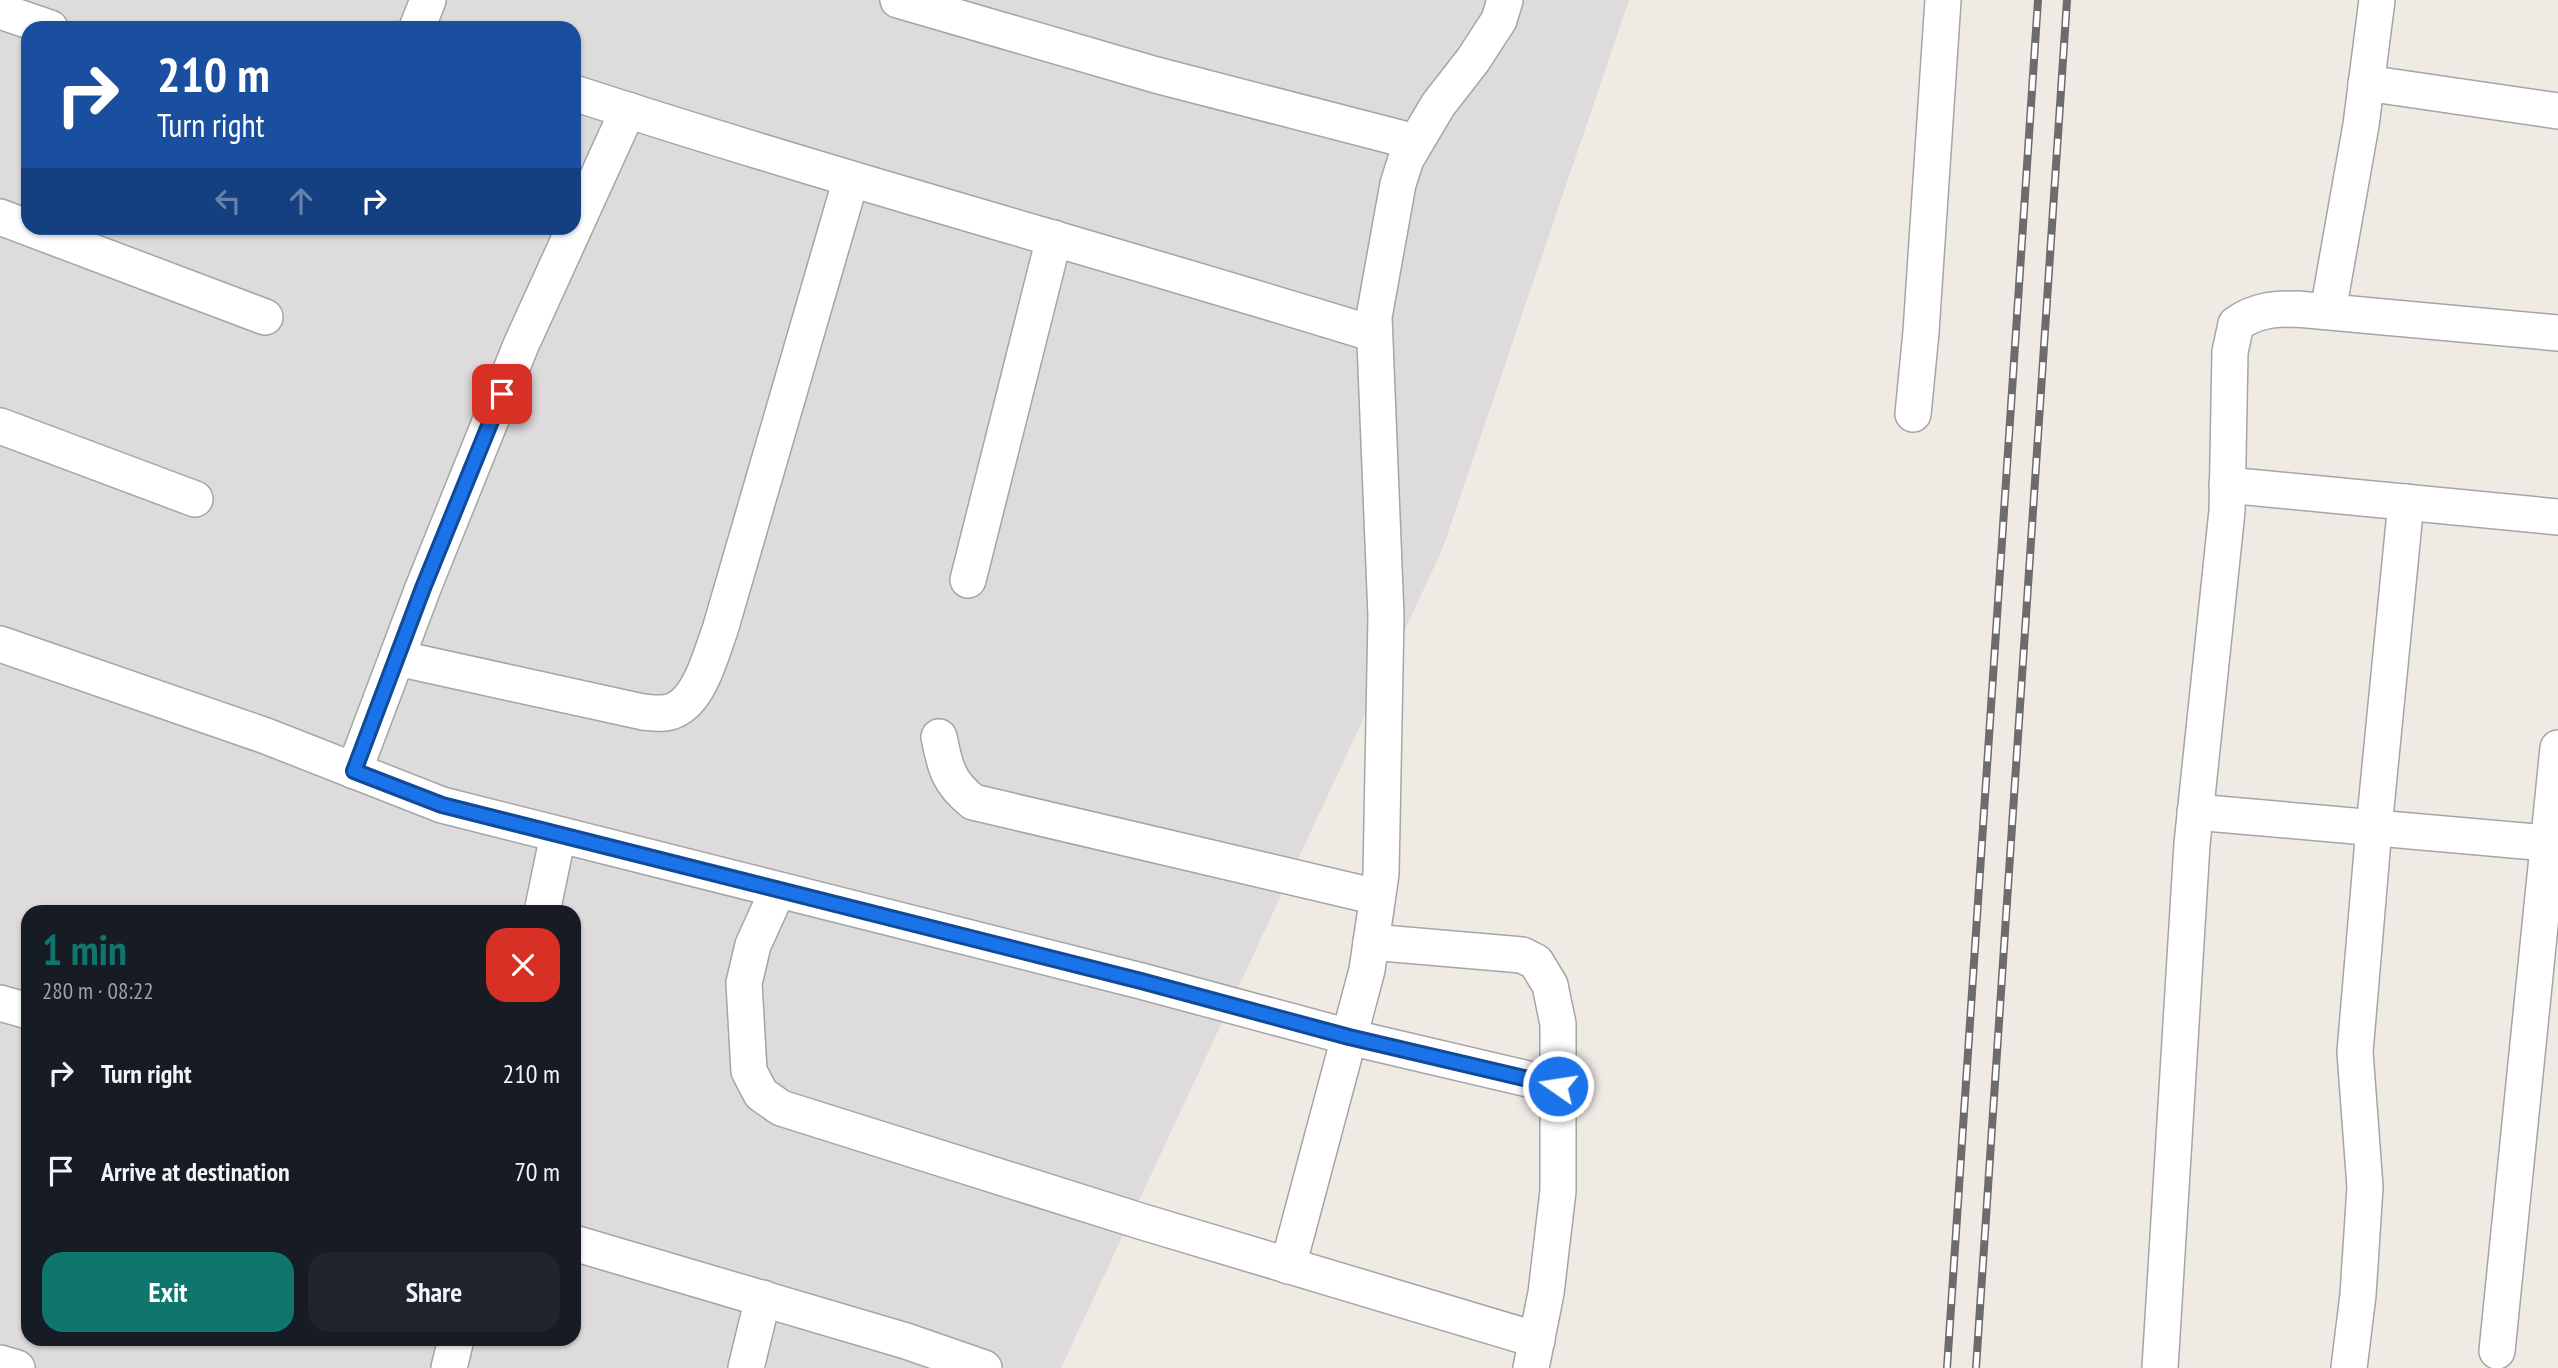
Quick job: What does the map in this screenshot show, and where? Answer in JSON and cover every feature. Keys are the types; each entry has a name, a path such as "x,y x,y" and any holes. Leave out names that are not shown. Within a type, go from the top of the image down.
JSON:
{"street":[{"path":"420,21 428,0"},
{"path":"898,0 1156,75 1415,142"},
{"path":"1288,1266 1367,970 1381,874 1386,616 1374,317 1398,184 1415,142 1499,20 1505,0"},
{"path":"1913,414 1943,0"},
{"path":"2328,311 2377,0"},
{"path":"0,11 29,21"},
{"path":"2366,83 2558,111"},
{"path":"581,95 851,179 1374,334"},
{"path":"581,213 628,110"},
{"path":"397,658 643,712 662,713 675,710 688,701 702,678 720,630 851,179"},
{"path":"0,217 21,225"},
{"path":"48,235 265,317"},
{"path":"354,771 521,345 571,235"},
{"path":"968,580 1054,238"},
{"path":"2160,1368 2195,812 2227,511 2230,352 2236,324 2249,315 2267,309 2328,311 2558,333"},
{"path":"0,426 195,499"},
{"path":"2227,485 2558,517"},
{"path":"2348,1368 2358,1295 2365,1187 2355,1052 2406,502"},
{"path":"0,643 266,736 442,805 1141,981 1349,1037 1558,1086"},
{"path":"939,737 943,760 956,788 974,802 1377,897"},
{"path":"2497,1351 2558,748"},
{"path":"2195,812 2547,843"},
{"path":"543,905 558,835"},
{"path":"778,890 753,945 744,983 749,1071 761,1094 781,1108 1288,1266 1534,1354 1546,1293 1558,1191 1558,1024 1550,985 1536,962 1522,955 1371,942"},
{"path":"0,1003 21,1009"},
{"path":"581,1244 906,1341 984,1368"},
{"path":"746,1368 762,1298"},
{"path":"449,1368 454,1346"},
{"path":"0,1363 17,1368"}],"shaded area":[{"path":"0,0 1629,0 1442,550 1061,1368 0,1368"}],"railway":[{"path":"1947,1368 2038,0"},
{"path":"1976,1368 2067,0"}],"route":[{"path":"502,394 423,588 354,771 442,805 1141,981 1349,1037 1558,1086"}]}
